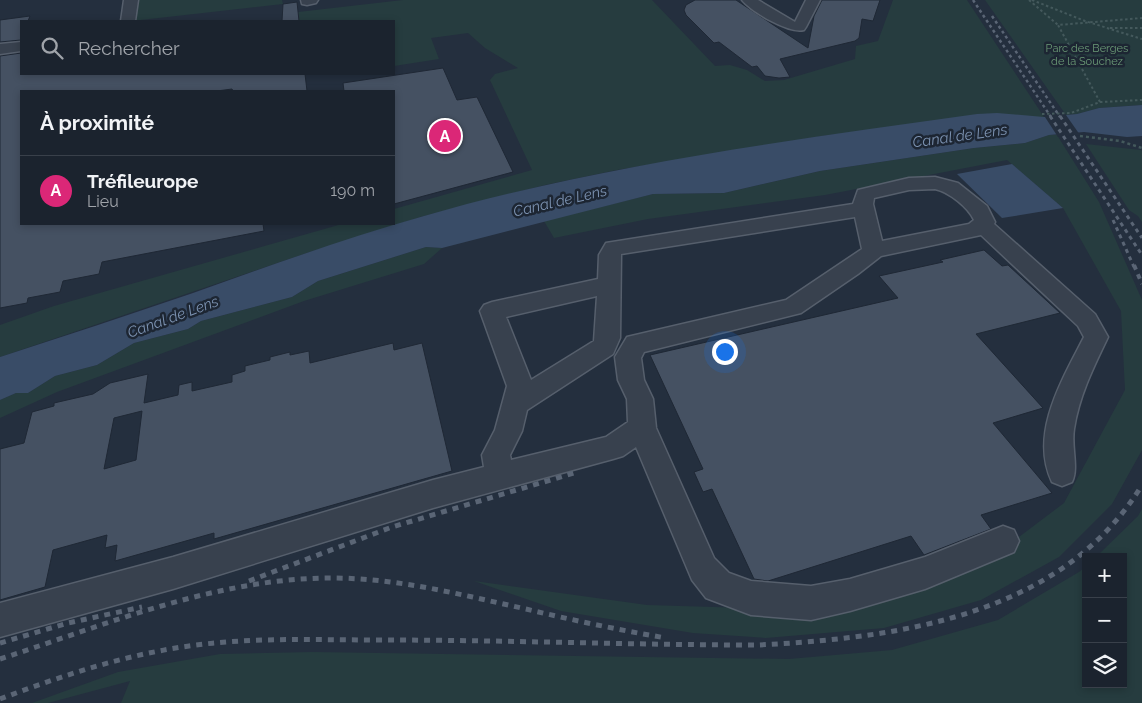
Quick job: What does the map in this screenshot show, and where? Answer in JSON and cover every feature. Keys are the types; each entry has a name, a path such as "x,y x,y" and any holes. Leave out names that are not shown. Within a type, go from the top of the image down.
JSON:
{"street":[{"path":"128,20 131,0"},
{"path":"748,0 787,24 799,27 813,0"},
{"path":"0,50 20,47"},
{"path":"873,251 863,204 865,194 909,184 935,183 951,187 980,211 985,222 975,230 894,245 873,251 850,269 792,307 636,344 628,357 631,380 640,399 642,428 703,569 718,586 751,598 811,603 850,595 925,574 1003,541"},
{"path":"516,403 604,347 608,338 610,255 614,248 864,209"},
{"path":"982,225 1087,320 1096,337 1074,383 1064,410 1057,444 1062,473"},
{"path":"500,476 496,455 508,430 520,386 492,311 609,285"},
{"path":"0,620 173,574 433,494 613,447 642,428"}],"path":[{"path":"1031,0 1085,21 1142,39"},
{"path":"1031,0 1058,25 1100,102"},
{"path":"1058,25 1085,21 1142,18"},
{"path":"1107,28 1142,28"},
{"path":"1042,114 1071,113 1100,102 1142,100"},
{"path":"1080,136 1120,141 1142,148"}],"green space":[{"path":"135,0 282,0 283,4 141,20 132,20"},
{"path":"403,0 652,0 715,66 730,65 747,70 765,81 784,80 855,59 856,46 878,41 893,0 967,0 1044,117 829,135 617,170 545,185 424,216 310,252 0,357 0,325 54,306 338,225 395,225 395,209 532,170 490,80 495,74 518,68 485,48 468,33 431,38 439,59 395,66 395,20 299,20 298,12"},
{"name":"Parc des Berges de la Souchez","path":"985,0 1142,0 1142,105 1099,108 1066,115"},
{"path":"1049,135 1057,135 1099,202 1142,300 1142,450 1112,504 1059,557 981,600 884,628 766,638 693,633 561,611 474,581 647,605 783,609 991,558 1064,503 1125,390 1121,311 1063,208 1007,160 825,195 648,219 554,238 544,221 653,194 724,193 820,171 974,148 1025,143"},
{"path":"1086,144 1142,151 1142,222 1138,216 1129,210"},
{"path":"426,247 442,248 424,264 304,301 57,392 0,418 0,400 16,393 28,393 55,376 97,365 134,343 188,329 201,321 292,297 318,281"},
{"path":"1142,509 1142,703 121,703 130,681 48,703 32,703 118,672 220,654 312,652 789,659 892,650 998,620 1082,569 1082,688 1127,688 1127,553 1100,553 1138,516"}],"water":[{"name":"Canal de Lens","path":"1142,105 1142,136 1127,137 1084,132 1049,135 1025,143 974,148 820,171 724,193 653,194 442,248 426,247 318,281 292,297 201,321 188,329 134,343 97,365 55,376 28,393 16,393 0,400 0,357 366,234 492,198 560,182 699,155 977,114 997,113 1044,117 1077,114 1099,108"},
{"path":"1012,164 1063,208 1002,218 957,174"}],"pier":[{"path":"1064,113 1080,135 1058,137 1043,114"}],"building":[{"path":"695,0 736,0 808,48 814,16 822,0 880,0 873,21 862,19 859,38 855,41 780,59 790,77 779,78 765,76 757,66 752,67 719,42 714,43 686,15 684,10 686,5"},
{"path":"297,2 299,20 282,20 283,4"},
{"path":"30,16 28,20 20,20 20,40 0,42 0,20"},
{"path":"20,53 20,75 305,75 307,90 20,90 20,225 263,225 264,231 102,262 99,274 63,281 60,292 28,298 27,303 0,308 0,56"},
{"path":"443,68 457,100 477,97 513,172 395,204 395,90 344,90 343,83"},
{"path":"984,250 1002,266 1008,265 1060,313 976,334 1043,408 993,423 1052,493 981,515 991,529 924,555 911,536 768,581 754,579 712,489 703,492 694,472 703,469 650,355 898,298 879,276 943,262 940,260"},
{"path":"393,343 394,350 422,343 452,471 214,539 214,533 115,561 117,545 105,548 107,535 53,550 45,587 0,600 0,449 24,443 32,412 54,406 54,403 93,394 110,383 148,374 144,403 178,395 179,385 192,382 192,391 232,382 232,375 245,371 245,366 270,360 270,357 290,352 290,355 309,351 310,363","holes":["142,411 136,460 104,469 114,418"]}],"railway":[{"path":"973,0 1051,117"},
{"path":"992,16 1060,117"},
{"path":"1050,116 1142,255"},
{"path":"1060,116 1142,238"},
{"path":"1113,220 1134,267"},
{"path":"1134,265 1142,284"},
{"path":"249,581 392,527 574,473"},
{"path":"0,699 69,674 141,655 189,646 236,641 428,640 758,645 866,635 920,626 972,612 1022,591 1068,564 1108,529 1142,485"},
{"path":"0,659 122,618 205,594 289,580 332,578 381,581 430,588 596,625 666,638"},
{"path":"0,643 68,623 142,607"}],"place":[{"name":"Tréfileurope","path":"445,136"}]}
